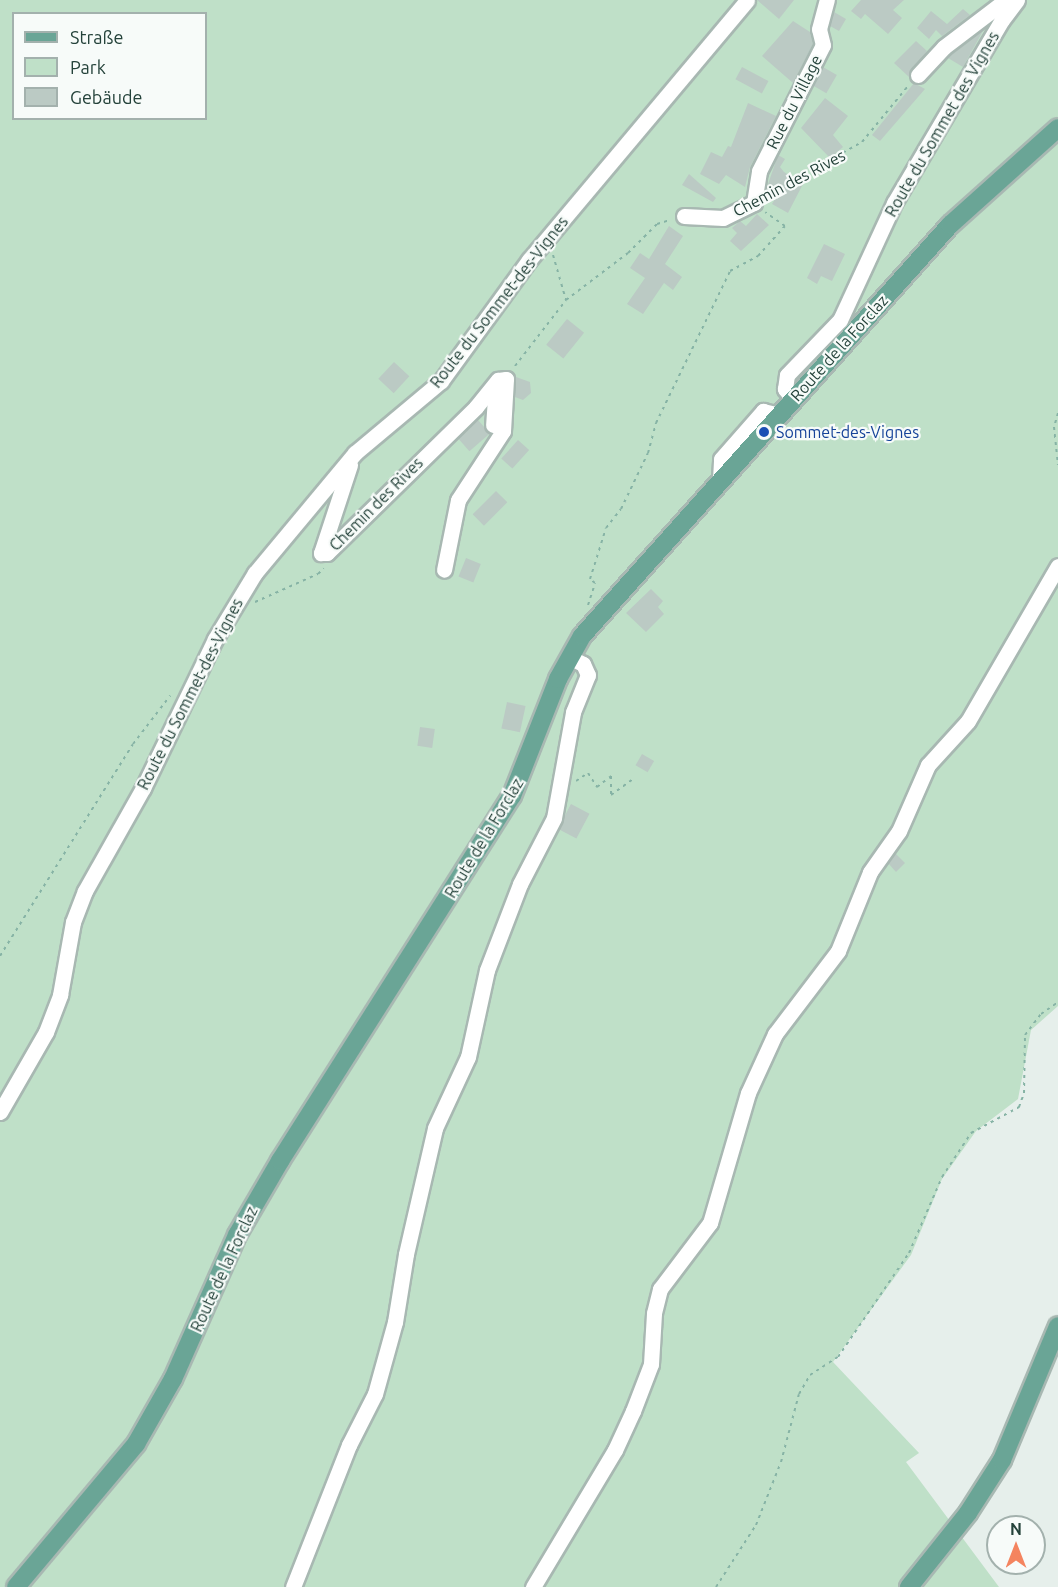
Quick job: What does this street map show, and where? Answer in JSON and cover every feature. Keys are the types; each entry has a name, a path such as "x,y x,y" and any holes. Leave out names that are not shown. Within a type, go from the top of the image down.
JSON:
{"main road":[{"name":"Route de la Forclaz","path":"16,1587 136,1444 173,1379 237,1235 280,1161 512,796 569,657 586,631 778,415 968,207 1058,128"},
{"path":"909,1587 994,1474 1016,1431 1058,1326"}],"street":[{"name":"Route du Sommet-des-Vignes","path":"0,1112 46,1032 60,995 69,940 81,898 143,788 215,639 255,573 355,453 441,381 548,238 747,0"},
{"name":"Rue du Village","path":"754,204 759,171 823,45 819,29 827,0"},
{"path":"918,75 944,47 1006,0"},
{"name":"Route du Sommet des Vignes","path":"793,399 785,389 787,375 840,320 894,204 1002,20 1017,0"},
{"name":"Chemin des Rives","path":"684,216 723,218 754,204"},
{"name":"Chemin des Rives","path":"355,453 321,553 327,553 491,390 499,379 506,379"},
{"path":"444,570 458,500 503,431 506,379"},
{"path":"491,390 495,398 493,425"},
{"path":"533,1587 612,1456 633,1411 651,1364 658,1296 671,1272 710,1223 748,1093 771,1042 799,997 838,951 870,872 899,831 928,765 968,721 1058,566"},
{"path":"293,1587 349,1445 375,1394 394,1322 406,1254 435,1128 468,1057 487,970 524,877 554,818 573,712 588,675 583,664 569,657"}],"path":[{"name":"Chemin des Rives","path":"754,204 796,176 826,164 862,142 918,75"},
{"path":"586,631 586,612 595,583 590,579 606,528 621,509 648,453 656,423 725,281 730,271 758,256 785,226 754,204"},
{"path":"506,379 566,300 628,253 657,224 684,216"},
{"path":"548,238 566,300"},
{"path":"1058,413 1054,427 1058,465"},
{"path":"0,956 133,744 174,692"},
{"path":"558,798 588,773 593,786 611,776 611,795 633,779"},
{"path":"716,1587 756,1525 781,1462 799,1394 810,1375 838,1357 909,1253 942,1177 971,1133 1019,1107 1024,1093 1025,1035 1041,1014 1058,1002"}],"green space":[{"path":"0,0 1058,0 1058,1006 1031,1030 1018,1099 976,1131 942,1179 911,1255 833,1362 919,1453 906,1462 986,1570 986,1575 990,1575 999,1587 0,1587"}],"building":[{"path":"757,0 794,0 779,19"},
{"path":"861,0 904,0 893,10 902,18 888,34 865,14 861,19 851,11"},
{"path":"963,9 970,15 942,36 936,30 929,39 917,28 931,11 947,24"},
{"path":"834,12 846,19 839,31 830,26"},
{"path":"793,21 810,32 813,44 793,83 762,56"},
{"path":"984,29 963,67 948,58 951,54"},
{"path":"916,41 927,51 909,77 894,63"},
{"path":"742,67 768,81 762,93 735,79"},
{"path":"823,67 837,75 826,93 812,85"},
{"path":"914,83 925,89 880,141 872,135"},
{"path":"825,98 848,116 833,135 843,147 830,158 801,128"},
{"path":"748,103 776,116 750,167 745,187 726,175 719,184 700,174 711,152 722,157 728,146 731,147"},
{"path":"778,155 785,159 780,167 784,172 803,184 788,213 772,204 776,197 766,190"},
{"path":"689,174 716,198 713,202 682,185"},
{"path":"757,214 769,225 741,251 730,241 737,233 732,228 740,221 746,226"},
{"path":"669,226 683,236 665,264 682,277 673,290 664,283 643,314 627,304 645,278 630,268 640,253 649,259"},
{"path":"824,244 845,254 832,281 821,276 817,284 807,278"},
{"path":"567,319 584,333 563,358 546,345"},
{"path":"394,362 409,376 394,393 378,379"},
{"path":"516,377 530,382 531,393 523,400 515,397"},
{"path":"478,420 490,434 469,451 458,438"},
{"path":"518,440 529,450 512,469 501,459"},
{"path":"496,491 507,502 484,526 473,514"},
{"path":"466,558 481,564 473,583 459,577"},
{"path":"651,589 663,601 658,607 664,614 646,632 626,613"},
{"path":"507,702 526,706 520,732 501,728"},
{"path":"420,727 435,729 432,748 417,746"},
{"path":"642,754 654,761 648,772 636,765"},
{"path":"571,804 590,814 576,839 558,829"},
{"path":"895,853 905,863 896,872 888,863"}],"place":[{"name":"Sommet-des-Vignes","path":"764,432"}]}
